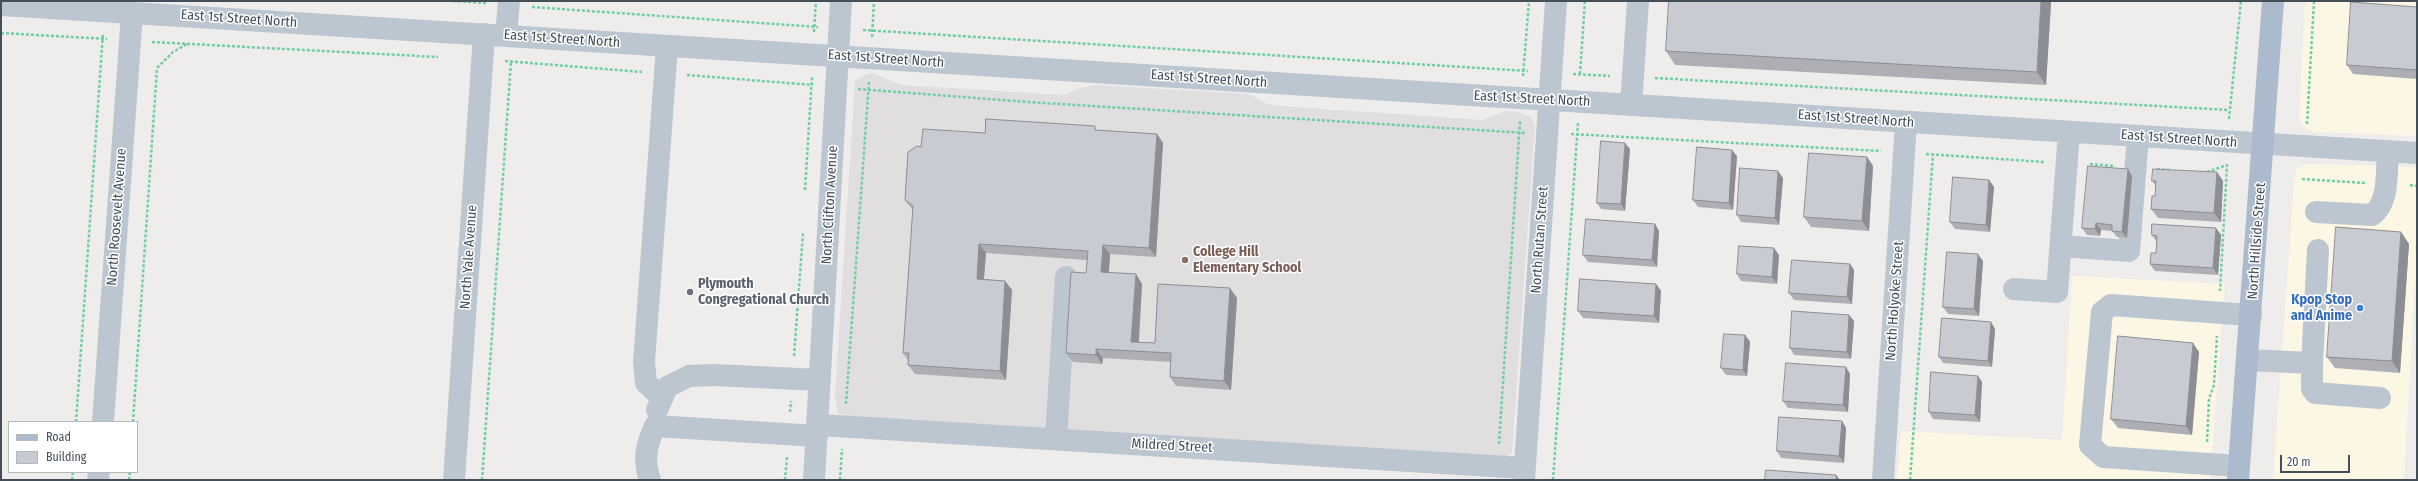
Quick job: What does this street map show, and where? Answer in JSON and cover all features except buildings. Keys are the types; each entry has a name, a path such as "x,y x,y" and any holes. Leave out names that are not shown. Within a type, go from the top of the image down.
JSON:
{"main road":[{"name":"North Hillside Street","path":"2239,473 2264,144 2273,1"}],"street":[{"name":"North Clifton Avenue","path":"814,480 818,431 841,1"},
{"name":"North Rutan Street","path":"1524,474 1556,1"},
{"path":"1631,105 1638,1"},
{"path":"509,3 513,36"},
{"name":"East 1st Street North","path":"1,5 132,13 167,8 191,17 2417,153"},
{"name":"North Roosevelt Avenue","path":"103,421 132,13"},
{"name":"North Yale Avenue","path":"454,480 484,34"},
{"path":"661,397 646,383 644,362 667,46"},
{"name":"North Holyoke Street","path":"1883,480 1906,122"},
{"path":"2014,289 2057,292 2069,132"},
{"path":"2060,246 2129,251 2138,136"},
{"path":"2316,212 2372,215 2380,209 2385,184 2388,152"},
{"path":"2318,250 2312,389 2315,393 2380,398"},
{"path":"1056,439 1066,277"},
{"path":"2239,473 2103,457 2090,445 2102,312 2110,304 2251,315"},
{"path":"2247,360 2312,363"},
{"path":"650,480 645,467 645,452 656,426 661,397 667,387 689,376 714,375 820,380"},
{"name":"Mildred Street","path":"656,426 788,434 818,431 844,426 1498,466 1524,474"}],"path":[{"path":"453,1 509,3 532,7 814,27 1524,71 2229,110"},
{"path":"482,480 513,36 532,7 533,1"},
{"path":"805,193 816,1"},
{"path":"840,480 869,89 874,1"},
{"path":"1498,466 1529,1"},
{"path":"1553,480 1578,134 1585,1"},
{"path":"2229,119 2241,1"},
{"path":"2306,124 2314,1"},
{"path":"76,421 104,11"},
{"path":"188,44 191,17"},
{"path":"1,33 443,57"},
{"path":"133,421 157,68 172,52 188,44"},
{"path":"482,60 1028,102 1519,133 1578,134 1933,154 2172,170"},
{"path":"1910,480 1933,154"},
{"path":"2201,172 2209,172 2227,165"},
{"path":"2302,179 2417,186"},
{"path":"785,480 803,231"}],"shaded area":[{"path":"2305,1 2417,1 2417,136 2316,132 2305,129 2299,119"},
{"name":"College Hill Elementary School","path":"872,73 902,85 1065,95 1076,89 1096,85 1249,94 1267,104 1281,106 1482,120 1505,111 1518,112 1530,117 1535,125 1512,453 1505,457 848,417 838,414 835,396 855,81 862,76"},
{"path":"2307,164 2417,167 2417,252 2404,480 2273,480 2294,182 2297,169"},
{"path":"2072,276 2225,284 2210,480 1897,480 1901,431 2062,440"}],"place":[{"name":"College Hill Elementary School","path":"1185,260"},
{"name":"Plymouth Congregational Church","path":"690,292"},
{"name":"Kpop Stop and Anime","path":"2360,308"}]}
